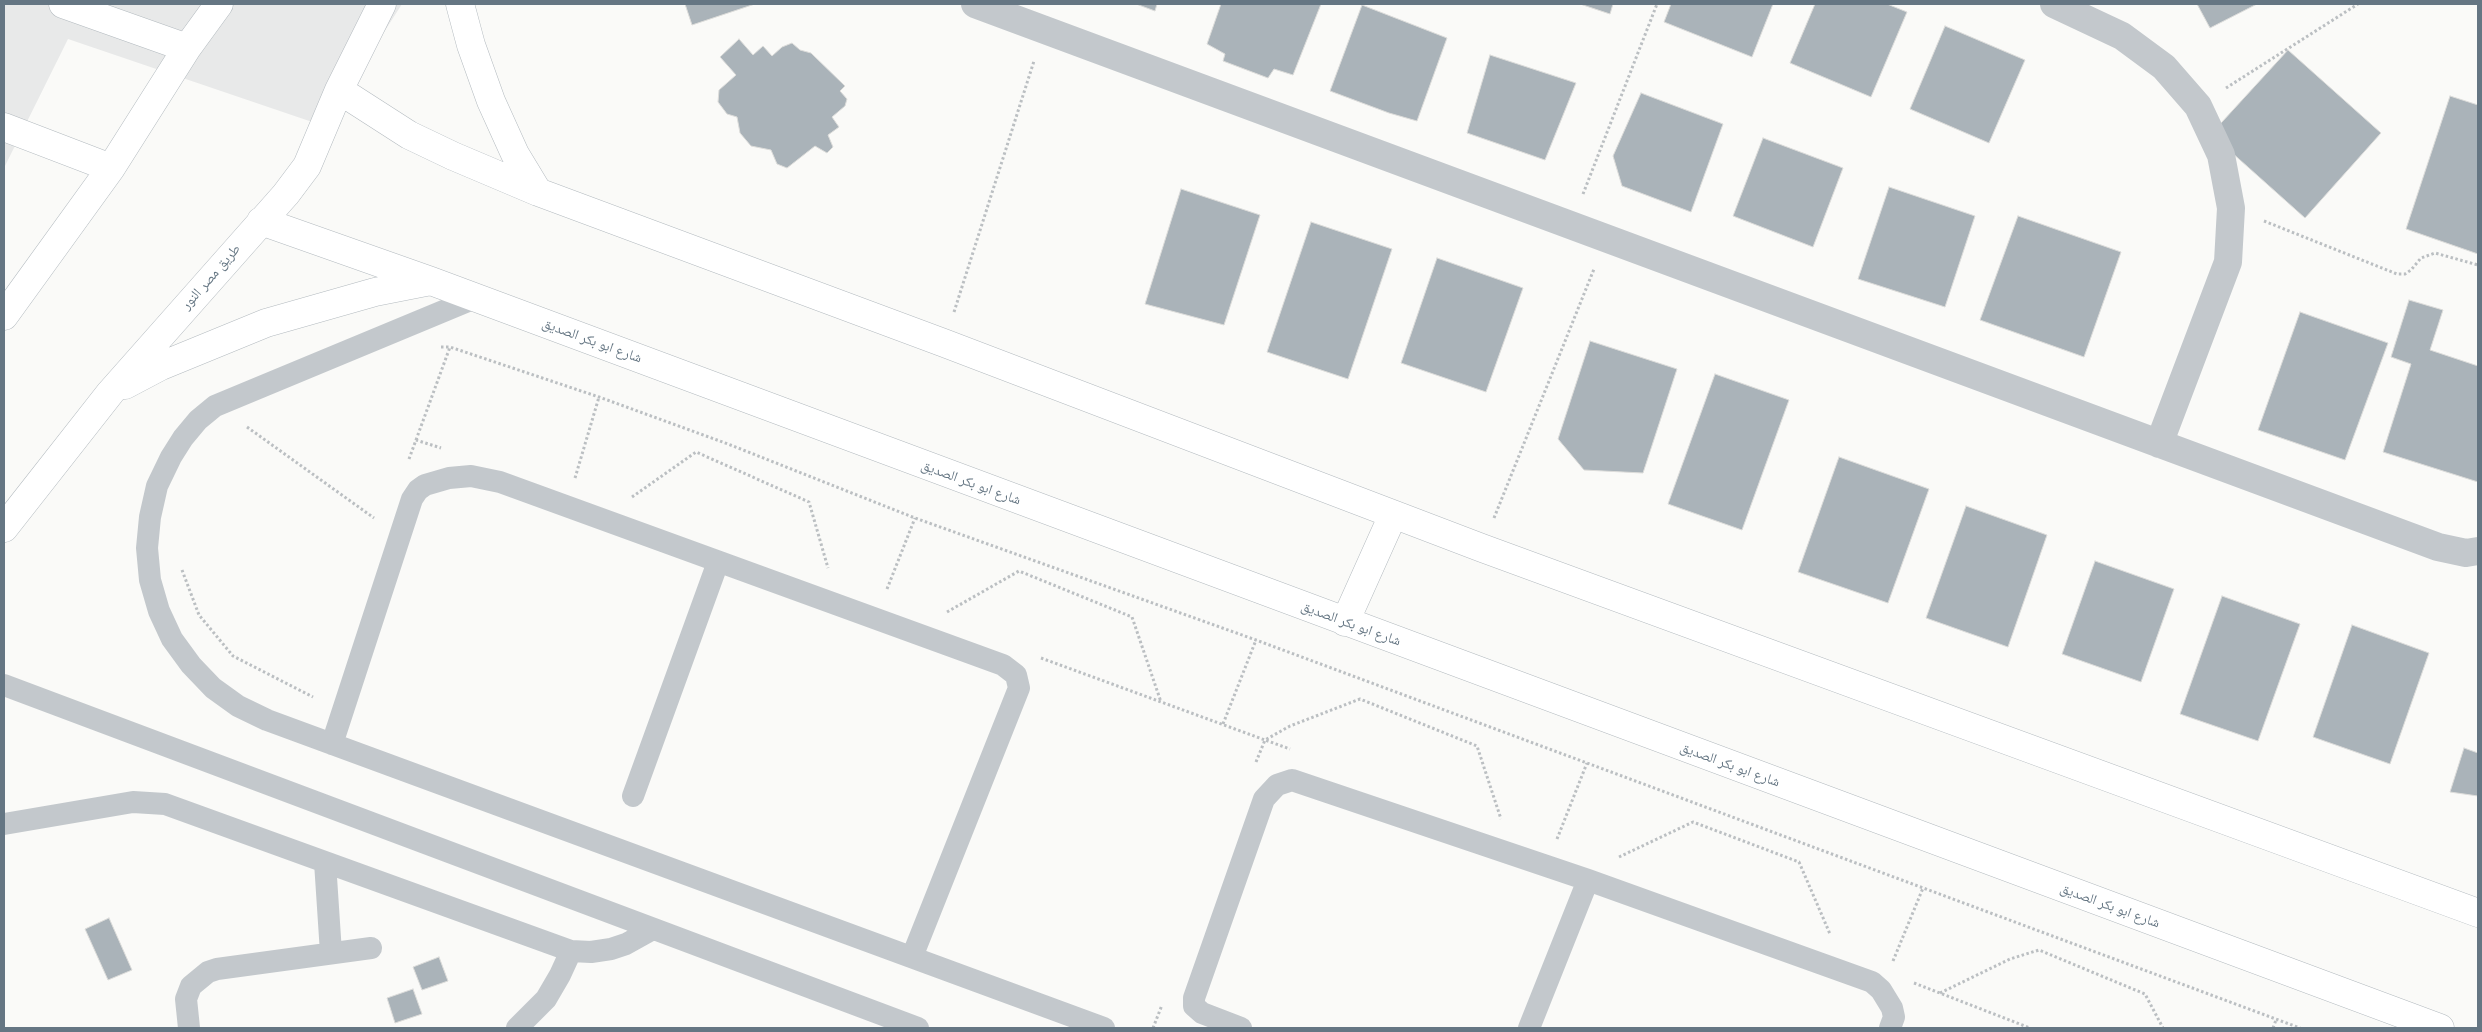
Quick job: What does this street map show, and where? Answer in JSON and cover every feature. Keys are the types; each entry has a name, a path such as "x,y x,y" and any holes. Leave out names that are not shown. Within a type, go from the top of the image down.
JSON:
{"main road":[{"path":"63,4 187,48"},
{"path":"4,316 111,168 187,48 219,4"},
{"name":"طريق مصر النور","path":"4,528 110,393 286,194 307,166 339,90 382,4"},
{"path":"460,4 471,45 491,101 515,154 538,192"},
{"path":"339,90 409,135 538,192 944,343 1393,515 2478,913"},
{"path":"4,126 111,168"},
{"name":"شارع ابو بكر الصديق","path":"261,221 431,281 2440,1028"},
{"path":"110,393 161,366 266,323 375,292 431,281"},
{"path":"1345,622 1393,515"}],"street":[{"path":"975,4 2438,547 2466,552 2478,551"},
{"path":"2054,4 2122,36 2164,67 2198,106 2221,155 2231,208 2228,262 2159,444"}],"lane":[{"path":"475,298 215,406 198,420 183,438 171,457 157,486 150,517 147,548 150,580 159,611 172,639 190,665 213,688 238,706 267,720 1104,1028"},
{"path":"332,744 412,499 418,490 425,485 449,478 471,476 500,482 1003,665 1016,675 1019,688 912,957"},
{"path":"633,796 718,562"},
{"path":"4,685 918,1028"},
{"path":"1241,1028 1202,1013 1194,1006 1194,998 1264,799 1277,785 1292,780 1588,880 1872,982 1881,990 1892,1008 1894,1017 1890,1028"},
{"path":"4,824 120,804 147,802 165,804 571,951 591,952 611,949 626,944 653,929"},
{"path":"325,862 331,953"},
{"path":"1530,1028 1588,880"},
{"path":"189,1028 186,998 191,986 208,972 217,969 371,948"},
{"path":"517,1028 546,998 560,976 571,951"}],"path":[{"path":"1572,225 1657,4"},
{"path":"2198,106 2358,4"},
{"path":"944,343 1044,30"},
{"path":"2231,208 2397,274 2405,274 2412,270 2421,258 2435,253 2478,266"},
{"path":"1482,548 1606,238"},
{"path":"434,346 450,347 599,397 728,444 915,518 1256,640 2300,1028"},
{"path":"416,440 450,347"},
{"path":"574,482 599,397"},
{"path":"254,421 245,426 382,524"},
{"path":"627,501 696,452 809,502 830,572"},
{"path":"886,591 915,518"},
{"path":"178,561 199,615 233,656 313,697"},
{"path":"943,614 1019,572 1132,617 1161,702"},
{"path":"1223,724 1256,640"},
{"path":"1265,740 1290,726 1360,699 1477,746 1504,826"},
{"path":"1554,845 1587,763"},
{"path":"1615,859 1693,822 1799,862 1830,935"},
{"path":"1892,964 1923,888"},
{"path":"1940,993 2010,959 2038,950 2145,994 2162,1028"},
{"path":"2273,1028 2276,1020"}],"shaded area":[{"path":"4,4 402,4 324,126 68,39 4,168"}],"building":[{"path":"685,4 755,4 692,25"},
{"path":"1136,4 1157,4 1155,11"},
{"path":"1221,4 1321,4 1293,75 1274,69 1268,78 1223,61 1225,54 1207,44"},
{"path":"1580,4 1613,4 1610,14"},
{"path":"1671,4 1773,4 1752,57 1664,22"},
{"path":"1815,4 1887,4 1907,12 1871,97 1790,63"},
{"path":"2197,4 2257,4 2210,28"},
{"path":"1362,5 1447,38 1417,121 1389,113 1330,91"},
{"path":"1945,26 2025,60 1989,143 1910,109"},
{"path":"739,39 753,55 763,46 772,56 782,47 792,43 800,50 811,53 845,86 840,91 847,99 845,106 832,117 839,127 828,135 833,147 827,153 815,146 787,168 777,164 771,150 751,146 740,133 737,117 727,114 718,102 719,90 736,75 720,57"},
{"path":"2288,50 2381,133 2305,218 2211,134"},
{"path":"1490,55 1576,83 1545,160 1467,133"},
{"path":"1641,93 1723,124 1691,212 1622,186 1613,156"},
{"path":"2450,96 2478,105 2478,254 2406,229"},
{"path":"1763,138 1843,168 1813,247 1733,216"},
{"path":"1889,187 1975,216 1945,307 1858,279"},
{"path":"1181,189 1260,215 1224,325 1145,304"},
{"path":"2018,216 2121,252 2084,357 1980,320"},
{"path":"1311,222 1392,249 1348,379 1267,352"},
{"path":"1437,258 1523,288 1486,392 1401,363"},
{"path":"2409,300 2443,310 2430,350 2478,366 2478,482 2383,452 2411,364 2391,357"},
{"path":"2300,312 2388,343 2345,460 2258,430"},
{"path":"1590,341 1677,369 1643,473 1584,470 1558,439"},
{"path":"1715,374 1789,400 1742,530 1668,504"},
{"path":"1839,457 1929,489 1888,603 1798,572"},
{"path":"1966,506 2047,535 2008,647 1926,618"},
{"path":"2095,561 2174,589 2141,682 2062,654"},
{"path":"2222,596 2300,624 2258,741 2180,714"},
{"path":"2352,625 2429,653 2390,764 2313,737"},
{"path":"2464,748 2478,753 2478,796 2450,792"},
{"path":"109,918 132,970 108,980 85,929"},
{"path":"439,957 448,981 422,990 413,967"},
{"path":"413,989 422,1014 395,1023 387,998"}]}
